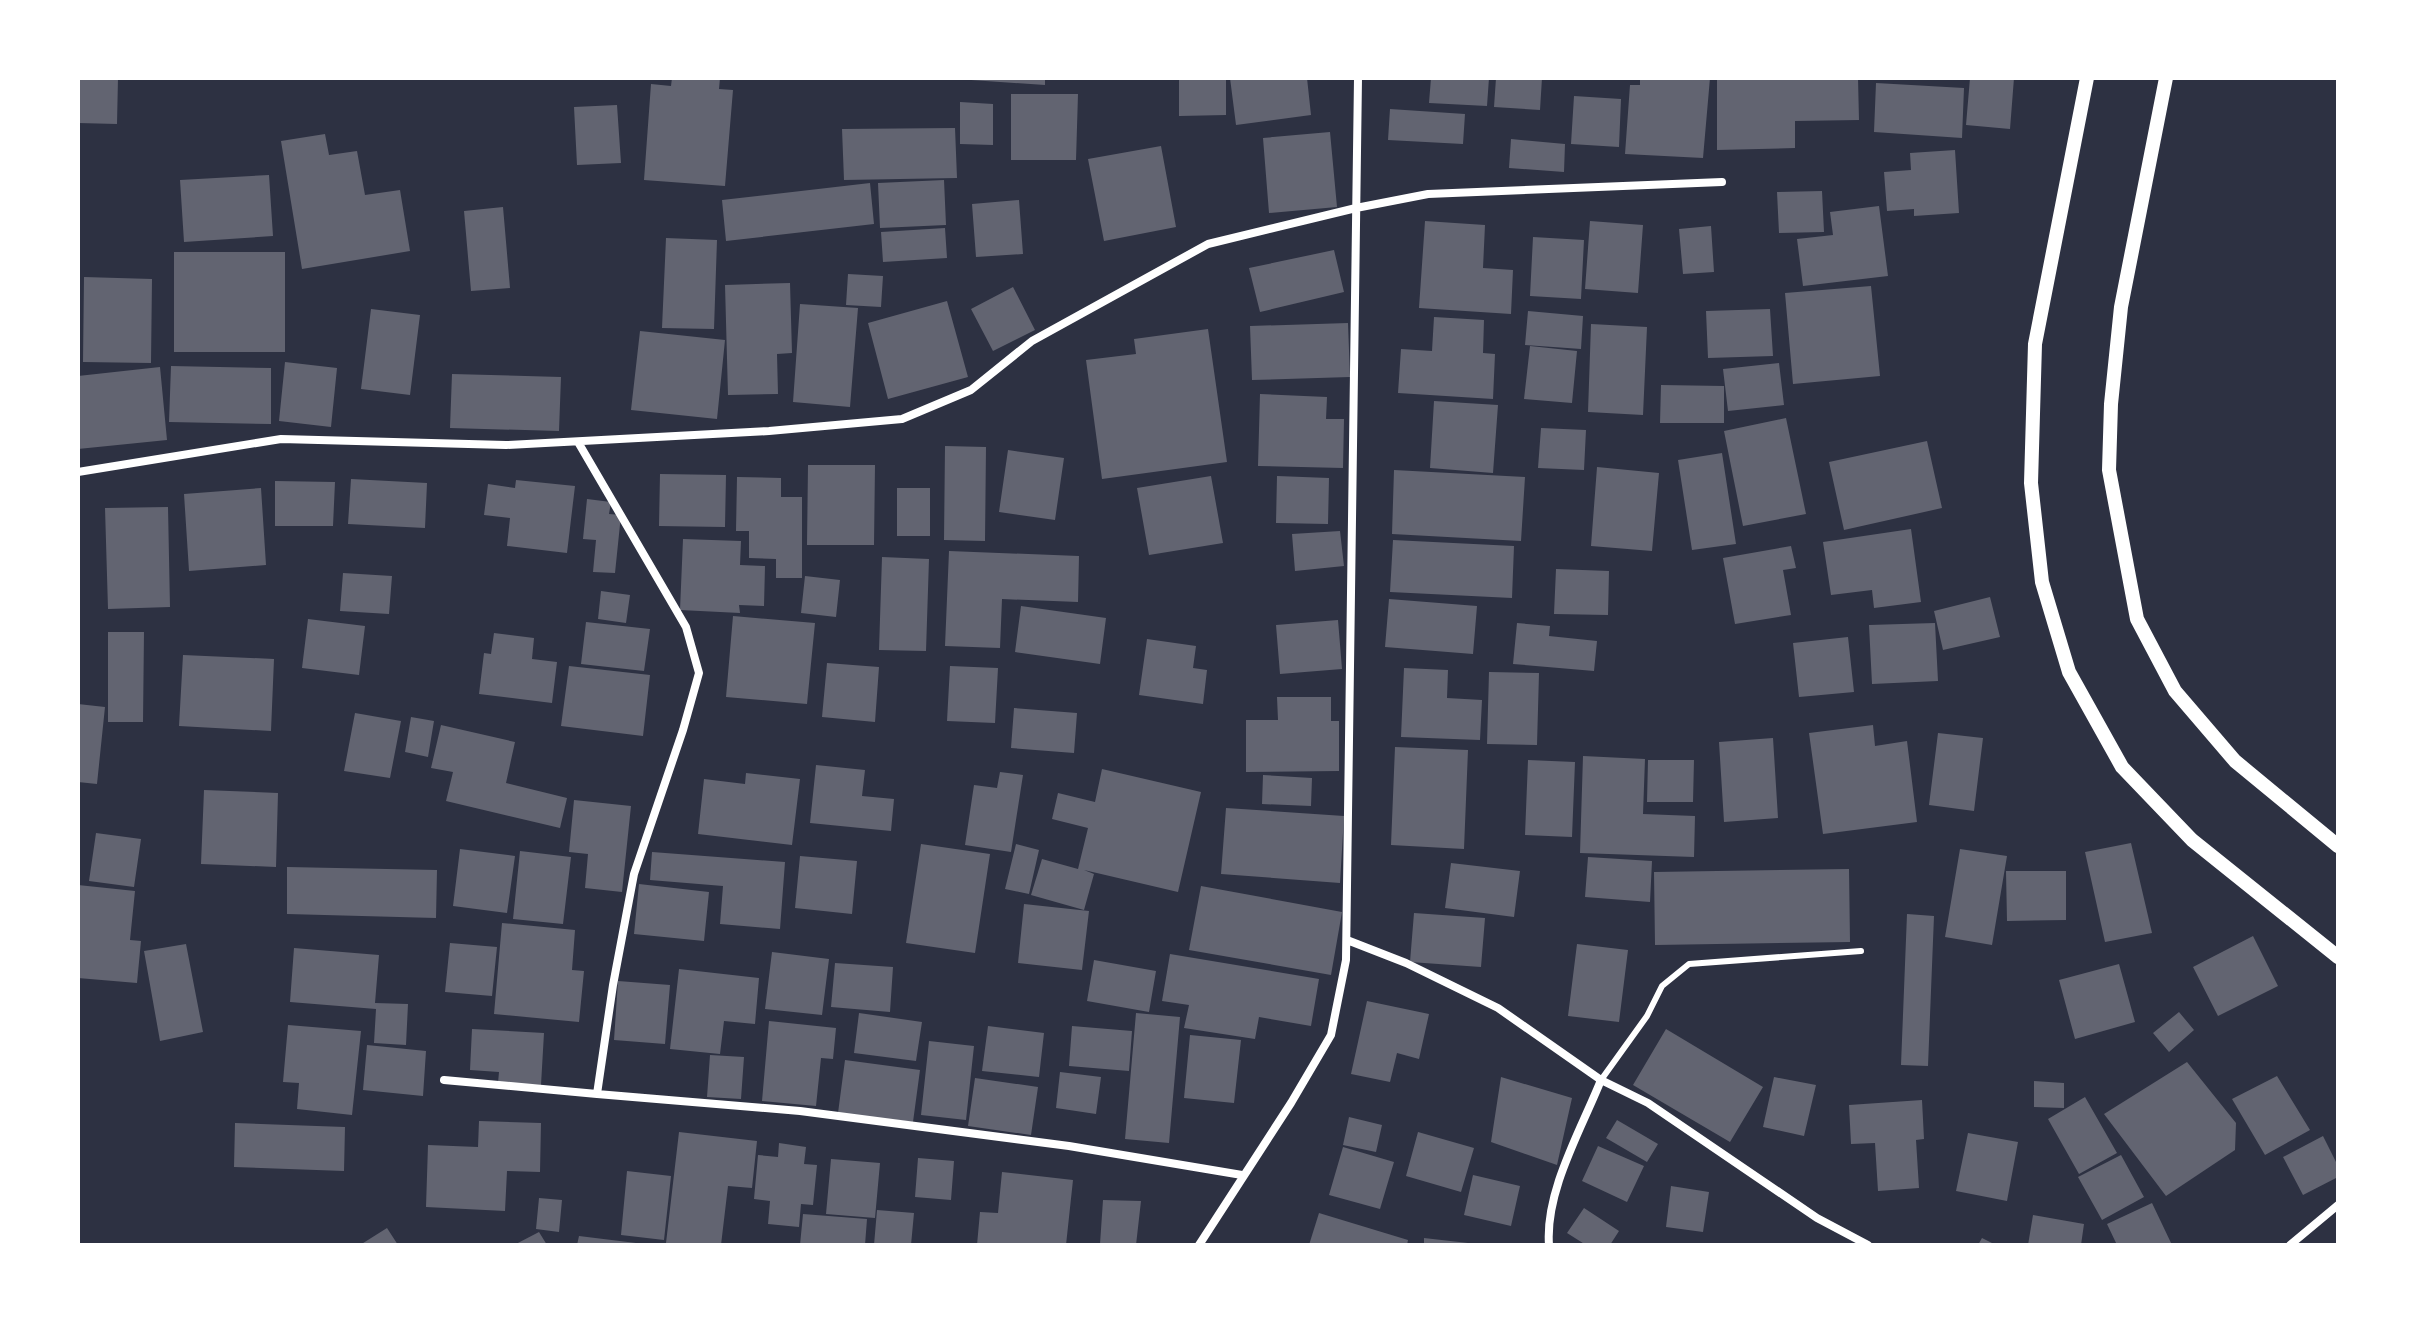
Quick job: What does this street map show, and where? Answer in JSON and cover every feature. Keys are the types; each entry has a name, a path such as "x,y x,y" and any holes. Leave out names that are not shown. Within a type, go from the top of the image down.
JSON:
{"street":[{"path":"1199,1245 1331,1035 1346,960 1358,78"},
{"path":"2087,78 2035,344 2031,483 2042,582 2069,672 2122,767 2192,840 2338,957"},
{"path":"2166,78 2121,307 2111,404 2109,470 2137,619 2175,691 2235,761 2338,846"},
{"path":"78,472 281,439 506,445 769,431 902,419 971,390 1032,341 1208,244 1428,194 1722,182"},
{"path":"578,442 686,627 699,673 634,874 597,1094"},
{"path":"1347,940 1406,963 1498,1008 1601,1080 1648,1103 1817,1218 1868,1245"},
{"path":"444,1080 816,1113 1069,1146 1242,1175"},
{"path":"1549,1245 1553,1197 1601,1080"},
{"path":"2290,1245 2338,1205"}],"lane":[{"path":"1601,1080 1647,1016 1662,986 1689,964 1861,951"}],"building":[{"path":"78,78 118,78 117,124 78,123"},
{"path":"672,78 720,78 719,89 733,90 725,186 644,180 651,84 671,86"},
{"path":"1045,78 1045,85 971,80"},
{"path":"1179,78 1226,78 1226,115 1179,116"},
{"path":"1230,78 1307,78 1311,115 1236,125"},
{"path":"1431,78 1489,78 1487,106 1429,103"},
{"path":"1496,78 1542,78 1540,110 1494,107"},
{"path":"1640,78 1710,78 1703,158 1625,154 1630,85 1640,85"},
{"path":"1717,78 1858,78 1859,120 1795,121 1795,148 1717,150"},
{"path":"1970,78 2014,78 2010,129 1966,125"},
{"path":"1876,83 1964,88 1962,138 1874,132"},
{"path":"1011,94 1078,94 1076,160 1011,160"},
{"path":"1574,96 1621,99 1619,147 1571,144"},
{"path":"960,102 993,104 993,145 960,144"},
{"path":"617,105 621,163 577,165 574,107"},
{"path":"1390,109 1465,114 1463,144 1388,140"},
{"path":"955,128 957,178 844,180 842,129"},
{"path":"1330,132 1337,207 1269,213 1263,138"},
{"path":"325,134 329,155 357,151 365,195 400,190 410,251 302,269 281,141"},
{"path":"1511,139 1565,144 1564,172 1509,168"},
{"path":"1161,146 1176,227 1104,241 1088,159"},
{"path":"1955,150 1959,213 1914,216 1914,209 1887,211 1884,172 1911,170 1910,153"},
{"path":"269,175 273,236 184,242 180,180"},
{"path":"944,180 946,225 880,228 878,183"},
{"path":"870,183 874,224 726,241 722,200"},
{"path":"1822,191 1824,232 1779,233 1777,192"},
{"path":"1019,200 1023,254 976,257 972,204"},
{"path":"1879,206 1888,276 1803,286 1797,239 1833,235 1830,212"},
{"path":"503,207 510,288 471,291 464,211"},
{"path":"1425,221 1485,225 1483,268 1513,270 1511,314 1419,308"},
{"path":"1590,221 1643,225 1638,293 1585,289"},
{"path":"1711,226 1714,272 1683,274 1679,229"},
{"path":"945,228 947,258 883,262 881,232"},
{"path":"1533,237 1584,240 1581,299 1530,296"},
{"path":"666,238 717,240 714,329 662,328"},
{"path":"1334,250 1344,292 1260,312 1249,268"},
{"path":"174,252 285,252 285,352 174,352"},
{"path":"848,274 883,276 881,307 846,305"},
{"path":"84,277 152,279 151,363 83,362"},
{"path":"790,283 792,353 777,354 778,394 728,395 725,285"},
{"path":"1871,286 1880,376 1793,384 1785,293"},
{"path":"1013,287 1035,330 993,351 971,309"},
{"path":"947,301 968,377 888,399 868,323"},
{"path":"800,304 858,308 850,407 793,402"},
{"path":"371,309 420,315 410,395 361,389"},
{"path":"1770,309 1773,356 1708,358 1706,311"},
{"path":"1528,311 1583,316 1581,349 1525,345"},
{"path":"1434,317 1484,320 1483,353 1495,354 1493,399 1398,393 1401,349 1432,351"},
{"path":"1348,323 1350,377 1252,380 1250,326"},
{"path":"1591,324 1647,327 1643,415 1588,412"},
{"path":"1208,329 1227,462 1102,479 1086,360 1136,354 1134,339"},
{"path":"640,331 725,340 717,419 631,410"},
{"path":"1530,346 1577,351 1572,403 1524,399"},
{"path":"285,362 337,368 331,427 279,421"},
{"path":"1779,363 1784,405 1728,411 1723,369"},
{"path":"171,366 271,368 271,424 169,422"},
{"path":"160,367 167,440 78,449 78,376"},
{"path":"452,374 561,377 559,431 450,428"},
{"path":"1661,385 1724,386 1724,423 1660,423"},
{"path":"1260,394 1327,397 1326,419 1344,419 1343,468 1258,466"},
{"path":"1434,401 1498,405 1493,473 1430,468"},
{"path":"1786,418 1806,514 1743,526 1724,431"},
{"path":"1541,428 1586,430 1584,470 1538,468"},
{"path":"1927,441 1942,508 1844,530 1829,462"},
{"path":"945,446 986,447 985,541 944,540"},
{"path":"1008,450 1064,458 1055,520 999,512"},
{"path":"1722,453 1736,544 1692,550 1678,460"},
{"path":"808,465 875,465 874,545 807,545"},
{"path":"1597,467 1659,473 1652,551 1591,546"},
{"path":"1394,470 1525,477 1521,541 1392,534"},
{"path":"660,474 726,475 725,527 659,526"},
{"path":"1211,476 1223,543 1149,555 1137,488"},
{"path":"1277,476 1329,478 1328,524 1276,523"},
{"path":"737,477 781,478 781,497 802,497 802,578 776,578 776,559 749,558 749,531 736,531"},
{"path":"351,479 427,483 425,528 348,524"},
{"path":"516,480 575,486 567,553 507,546 510,518 484,515 488,484 515,488"},
{"path":"275,481 335,482 333,526 275,526"},
{"path":"261,488 266,565 189,571 184,494"},
{"path":"897,488 930,488 930,536 897,536"},
{"path":"587,499 611,502 609,514 621,515 615,573 593,572 596,540 583,539"},
{"path":"168,507 170,607 108,609 105,508"},
{"path":"1911,529 1921,602 1874,608 1872,590 1831,595 1823,542"},
{"path":"1340,531 1344,566 1295,571 1292,534"},
{"path":"683,539 741,541 740,565 765,566 764,606 739,605 740,613 680,610"},
{"path":"1393,540 1514,546 1512,598 1390,592"},
{"path":"1791,546 1796,568 1783,570 1791,615 1735,624 1723,558"},
{"path":"949,551 1079,556 1078,602 1002,599 1000,648 945,646"},
{"path":"882,557 929,559 926,651 879,650"},
{"path":"1556,569 1609,571 1608,615 1554,614"},
{"path":"343,573 392,576 389,614 340,611"},
{"path":"805,576 840,580 836,617 801,613"},
{"path":"601,591 630,595 626,623 598,619"},
{"path":"1990,597 2000,637 1943,650 1934,611"},
{"path":"1389,599 1477,606 1473,654 1385,647"},
{"path":"1021,606 1106,618 1100,664 1015,652"},
{"path":"733,616 815,623 807,704 726,697"},
{"path":"308,619 365,626 359,675 302,668"},
{"path":"1338,620 1342,669 1280,674 1276,625"},
{"path":"586,622 650,629 644,671 581,664"},
{"path":"1517,623 1550,626 1549,636 1597,641 1594,671 1513,664"},
{"path":"1935,623 1938,681 1872,684 1869,625"},
{"path":"108,632 144,632 143,722 108,722"},
{"path":"494,633 534,638 532,659 557,662 552,703 479,694 484,653 491,654"},
{"path":"1848,637 1854,692 1799,697 1793,643"},
{"path":"1147,639 1196,646 1193,668 1207,670 1203,704 1139,695"},
{"path":"183,655 274,659 271,731 179,726"},
{"path":"827,663 879,667 875,722 822,717"},
{"path":"569,666 650,675 643,736 561,726"},
{"path":"950,666 998,668 995,723 947,721"},
{"path":"1404,668 1448,670 1447,698 1482,700 1480,740 1401,737"},
{"path":"1489,672 1539,673 1537,745 1487,744"},
{"path":"1277,697 1331,697 1331,721 1339,721 1339,771 1246,772 1246,720 1278,720"},
{"path":"78,704 105,707 97,784 78,782"},
{"path":"1014,708 1077,713 1074,753 1011,748"},
{"path":"355,713 401,721 390,778 344,771"},
{"path":"411,717 434,721 428,757 405,752"},
{"path":"441,725 515,742 506,783 567,798 560,828 446,801 453,772 431,768"},
{"path":"1873,725 1875,746 1907,741 1917,822 1823,834 1809,733"},
{"path":"1938,733 1983,738 1974,811 1929,805"},
{"path":"1773,738 1778,818 1724,822 1719,742"},
{"path":"1395,747 1468,750 1464,849 1391,845"},
{"path":"1583,756 1645,759 1643,814 1695,816 1694,857 1580,853"},
{"path":"1528,760 1575,762 1572,837 1525,835"},
{"path":"1648,760 1694,760 1693,802 1647,802"},
{"path":"816,765 865,770 862,796 894,799 891,831 810,823"},
{"path":"1102,769 1201,792 1178,892 1084,870 1094,874 1084,910 1031,895 1042,859 1078,869 1088,828 1052,819 1058,793 1095,802"},
{"path":"1000,772 1023,775 1011,852 965,845 974,785 997,788"},
{"path":"746,773 800,779 792,845 698,834 704,779 745,784"},
{"path":"1263,775 1312,778 1311,806 1262,804"},
{"path":"204,790 278,793 276,867 201,864"},
{"path":"574,800 631,806 622,892 585,888 588,854 569,852"},
{"path":"1226,808 1344,816 1340,883 1221,874"},
{"path":"96,833 141,839 134,887 89,881"},
{"path":"2131,843 2152,933 2105,942 2085,852"},
{"path":"921,844 990,854 975,953 906,943"},
{"path":"1016,844 1039,850 1029,894 1005,889"},
{"path":"460,849 515,856 507,913 453,906"},
{"path":"1960,849 2007,856 1992,945 1945,937"},
{"path":"520,851 571,857 563,924 513,919"},
{"path":"652,852 785,862 780,929 720,924 723,886 650,880"},
{"path":"800,856 857,861 852,914 795,908"},
{"path":"1588,857 1652,861 1650,902 1585,897"},
{"path":"1451,863 1520,871 1514,917 1445,908"},
{"path":"287,867 437,870 436,918 287,914"},
{"path":"1849,869 1850,942 1655,945 1654,872"},
{"path":"2006,871 2066,871 2066,920 2007,921"},
{"path":"639,884 709,892 704,941 634,934"},
{"path":"78,885 135,891 130,940 141,941 137,983 78,978"},
{"path":"1201,886 1342,912 1331,975 1189,950"},
{"path":"1024,904 1089,911 1082,970 1018,963"},
{"path":"1414,913 1485,918 1481,967 1410,962"},
{"path":"1907,914 1934,916 1928,1066 1901,1065"},
{"path":"502,923 575,930 572,970 584,971 579,1022 494,1014"},
{"path":"2253,936 2278,986 2218,1016 2193,967"},
{"path":"450,943 497,947 492,996 445,992"},
{"path":"186,944 203,1032 160,1041 144,951"},
{"path":"1577,944 1628,950 1619,1022 1568,1016"},
{"path":"294,948 379,955 375,1003 408,1004 406,1045 374,1043 376,1009 290,1002"},
{"path":"772,952 829,959 822,1015 765,1009"},
{"path":"1170,954 1319,979 1311,1026 1259,1017 1255,1039 1184,1028 1189,1005 1162,1001"},
{"path":"1094,960 1156,971 1149,1012 1087,1001"},
{"path":"835,963 893,967 890,1012 831,1007"},
{"path":"2119,964 2135,1022 2075,1039 2059,980"},
{"path":"679,969 759,978 755,1024 724,1021 720,1054 670,1049"},
{"path":"618,981 670,985 665,1044 614,1040"},
{"path":"1367,1001 1429,1014 1419,1059 1397,1053 1390,1082 1351,1074"},
{"path":"2179,1012 2194,1030 2169,1052 2153,1033"},
{"path":"859,1013 922,1022 916,1061 854,1053"},
{"path":"1136,1013 1180,1017 1169,1143 1125,1139"},
{"path":"769,1021 836,1028 833,1059 821,1058 816,1106 762,1101"},
{"path":"288,1025 361,1031 352,1115 297,1109 299,1083 283,1082"},
{"path":"988,1026 1044,1033 1039,1077 982,1071"},
{"path":"1072,1026 1132,1031 1129,1071 1069,1066"},
{"path":"472,1029 544,1033 541,1085 498,1083 499,1072 470,1070"},
{"path":"1666,1029 1763,1087 1730,1142 1633,1085"},
{"path":"1190,1035 1241,1040 1234,1103 1184,1098"},
{"path":"929,1041 974,1046 966,1120 921,1115"},
{"path":"367,1045 426,1051 423,1096 363,1090"},
{"path":"710,1055 744,1057 741,1099 707,1097"},
{"path":"845,1060 920,1070 913,1122 838,1113"},
{"path":"2187,1062 2236,1123 2235,1150 2166,1196 2104,1114"},
{"path":"1060,1072 1101,1077 1096,1114 1056,1108"},
{"path":"2277,1076 2310,1130 2265,1155 2232,1099"},
{"path":"1501,1077 1572,1098 1557,1165 1491,1142"},
{"path":"1774,1077 1816,1085 1804,1136 1763,1127"},
{"path":"975,1078 1038,1087 1031,1135 968,1126"},
{"path":"2034,1081 2064,1083 2064,1108 2034,1107"},
{"path":"2085,1097 2117,1153 2079,1174 2048,1119"},
{"path":"1922,1100 1924,1139 1916,1140 1919,1188 1878,1191 1875,1143 1851,1144 1849,1105"},
{"path":"1349,1117 1382,1125 1376,1152 1343,1145"},
{"path":"1617,1120 1658,1144 1647,1162 1606,1138"},
{"path":"479,1121 541,1123 540,1172 507,1171 505,1211 426,1207 428,1145 478,1147"},
{"path":"235,1123 345,1127 344,1171 234,1167"},
{"path":"679,1132 757,1141 752,1188 728,1186 721,1245 666,1243"},
{"path":"1418,1132 1474,1148 1461,1192 1406,1176"},
{"path":"1968,1133 2018,1142 2007,1201 1956,1191"},
{"path":"2323,1136 2338,1166 2338,1177 2303,1195 2283,1157"},
{"path":"779,1143 806,1147 804,1164 817,1165 813,1205 801,1204 799,1227 768,1224 770,1201 754,1199 758,1155 778,1157"},
{"path":"1598,1146 1644,1166 1627,1202 1582,1181"},
{"path":"1343,1147 1394,1162 1380,1209 1329,1195"},
{"path":"2121,1155 2144,1197 2102,1220 2078,1177"},
{"path":"918,1158 954,1161 951,1200 915,1197"},
{"path":"831,1159 880,1163 875,1218 826,1214"},
{"path":"627,1171 671,1176 664,1240 621,1235"},
{"path":"1002,1172 1073,1180 1066,1245 977,1245 980,1212 998,1213"},
{"path":"1473,1175 1520,1186 1511,1226 1464,1215"},
{"path":"1671,1186 1709,1192 1703,1232 1666,1227"},
{"path":"539,1198 562,1200 559,1232 536,1229"},
{"path":"1103,1200 1141,1201 1136,1245 1100,1244"},
{"path":"2152,1203 2172,1245 2117,1245 2107,1224"},
{"path":"1584,1208 1619,1231 1610,1245 1586,1245 1567,1233"},
{"path":"877,1210 914,1213 911,1245 874,1245"},
{"path":"1319,1213 1408,1240 1407,1245 1309,1245"},
{"path":"803,1214 867,1219 865,1245 800,1245"},
{"path":"2033,1215 2084,1224 2081,1245 2028,1245"},
{"path":"387,1228 398,1245 360,1245"},
{"path":"539,1232 547,1245 514,1245"},
{"path":"579,1236 636,1243 636,1245 577,1245"},
{"path":"1424,1238 1468,1243 1468,1245 1424,1245"},
{"path":"1982,1238 1996,1245 1978,1245"}]}
